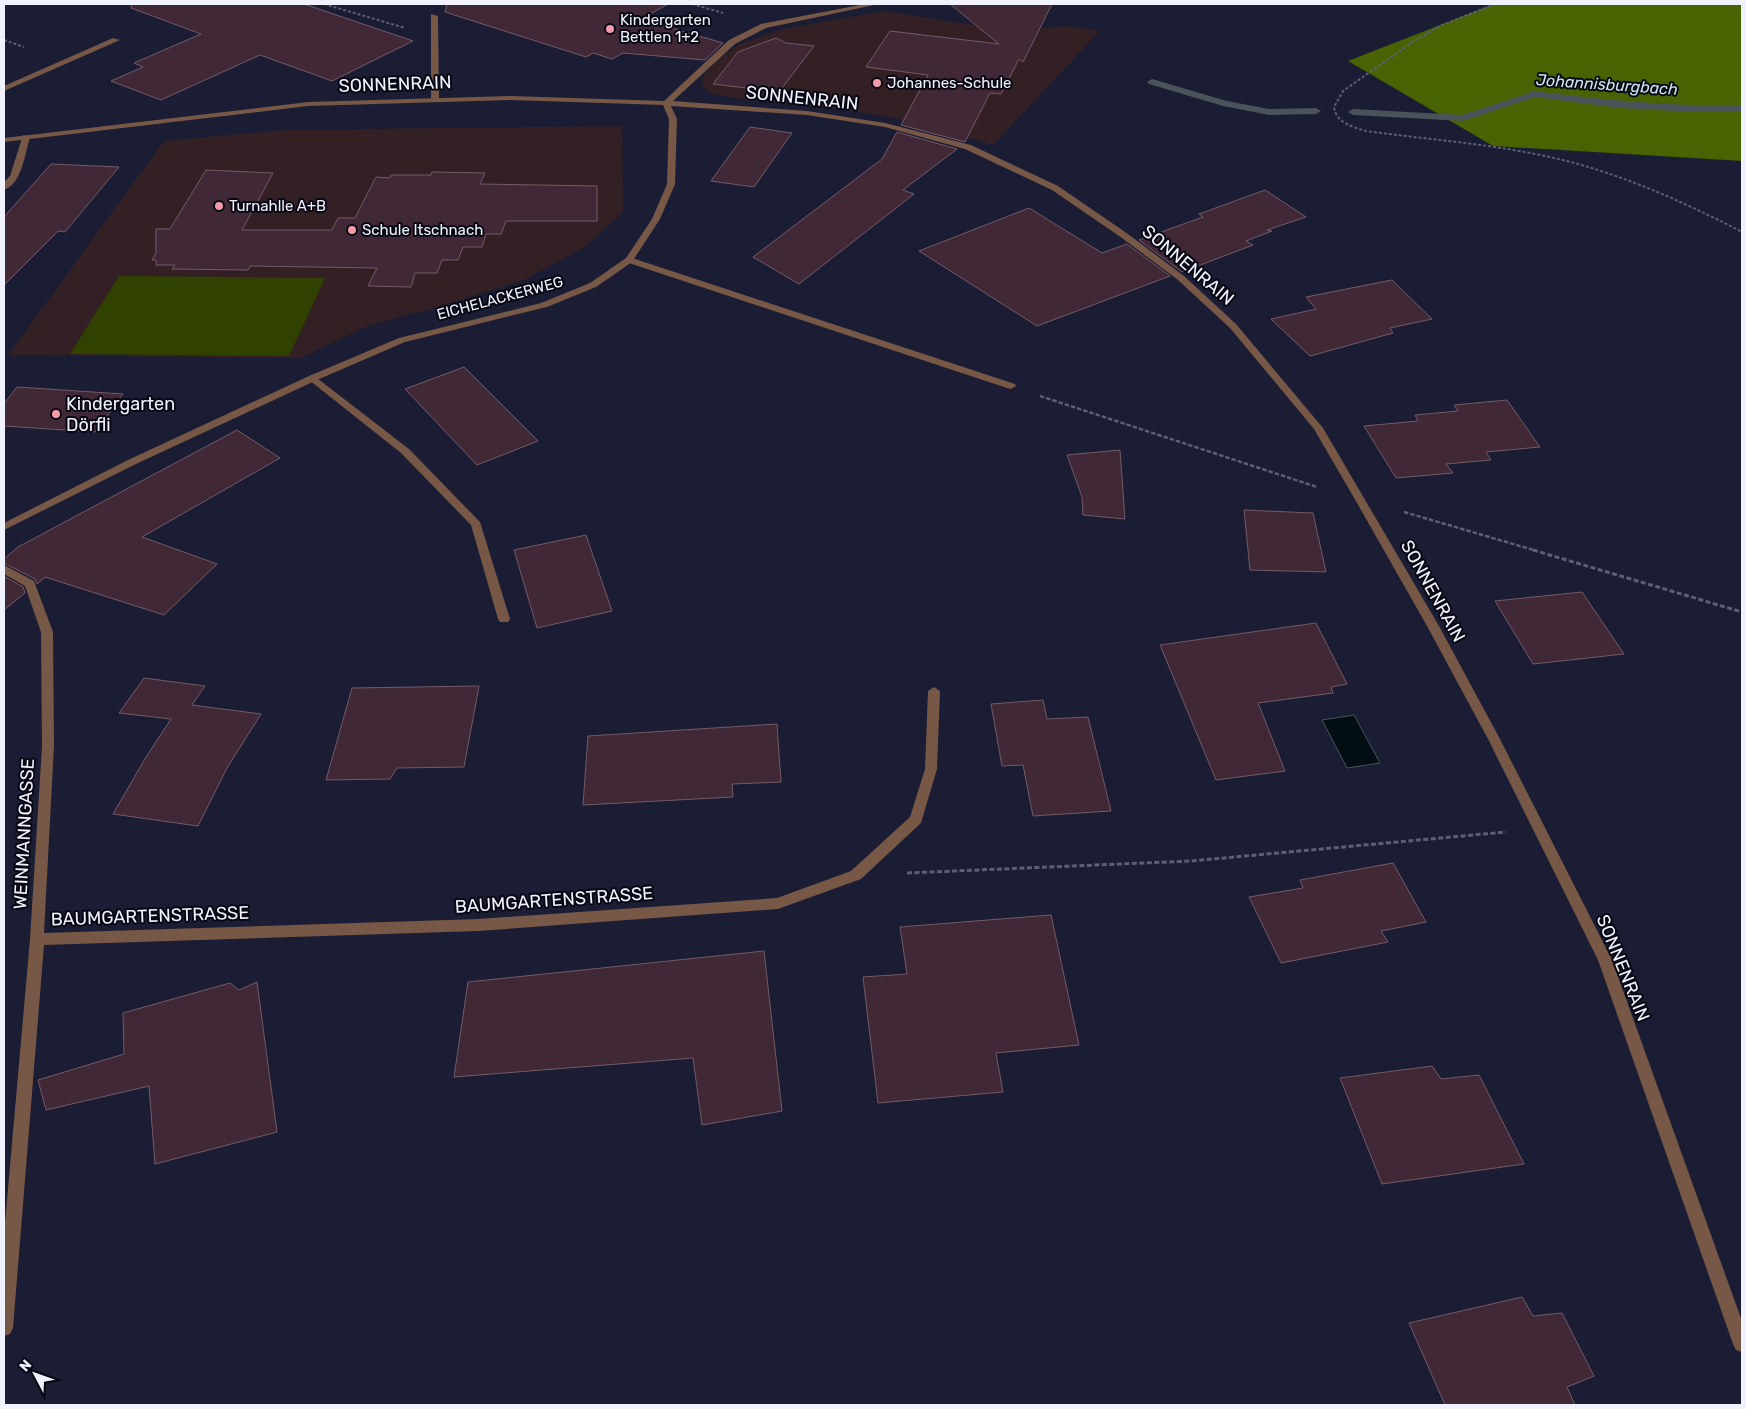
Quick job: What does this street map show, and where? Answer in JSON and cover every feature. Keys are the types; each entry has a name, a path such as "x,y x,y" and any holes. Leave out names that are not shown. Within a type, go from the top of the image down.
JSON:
{"street":[{"path":"666,103 732,42 756,30 782,22 875,4"},
{"path":"434,16 435,100"},
{"path":"4,89 116,40"},
{"name":"SONNENRAIN","path":"4,140 308,104 435,100 511,98 666,103 817,115 885,125 968,147 1055,188 1125,236 1181,278 1233,326 1318,428 1363,503 1447,652 1494,739 1605,960 1742,1344"},
{"name":"EICHELACKERWEG","path":"4,527 132,462 313,378 402,340 544,305 594,286 629,260 656,219 671,184 673,119 666,103"},
{"path":"4,187 14,177 26,137"},
{"path":"629,260 1011,386"},
{"path":"313,378 405,451 476,524 504,619"},
{"name":"WEINMANNGASSE","path":"4,569 30,584 47,632 48,746 37,939 4,1328"},
{"name":"BAUMGARTENSTRASSE","path":"37,939 478,925 778,904 856,875 916,819 931,769 934,691"}],"path":[{"path":"324,4 434,37"},
{"path":"1495,4 1440,26 1414,41 1344,91 1335,100 1336,117 1347,125 1366,131 1509,150 1565,162 1656,193 1711,216 1742,232"},
{"path":"856,875 1191,861 1539,830"}],"shaded area":[{"name":"Johannes-Schule","path":"884,11 1012,31 1068,26 1100,31 993,145 924,123 846,110 727,97 711,93 703,87 702,78 717,60 738,45 782,29"},
{"name":"Schule Itschnach","path":"622,126 623,212 585,247 526,279 458,301 365,327 301,358 8,355 164,141 284,130"},
{"path":"1354,715 1380,763 1347,768 1322,720"}],"green space":[{"path":"1494,4 1742,4 1742,161 1493,146 1348,61"},
{"path":"119,276 325,278 289,356 70,354"}],"building":[{"path":"132,4 304,4 413,41 332,81 260,55 161,100 111,81 143,67 134,63 201,34 131,8"},
{"path":"447,4 668,4 641,19 723,43 705,60 623,53 612,59 593,53 586,57 445,12"},
{"path":"950,4 1052,4 1023,62 1019,59 1001,94 990,93 965,142 901,125 928,75 866,67 890,31 999,44"},
{"path":"776,38 786,43 814,46 779,92 713,84 738,52"},
{"path":"750,127 792,133 754,187 711,181"},
{"path":"897,132 957,149 903,190 914,194 799,284 753,257 882,159"},
{"path":"51,164 119,167 65,232 58,231 4,285 4,217"},
{"path":"206,170 273,173 242,230 332,230 338,218 355,218 376,177 390,178 391,175 431,175 432,172 485,173 480,184 597,186 597,221 506,221 501,234 486,234 482,247 463,247 458,260 442,260 437,273 415,273 411,287 368,286 377,268 250,266 248,270 172,269 175,265 156,265 156,260 152,260 156,253 156,229 170,229"},
{"path":"1265,190 1306,217 1267,230 1272,231 1246,241 1253,245 1182,272 1139,240 1203,217 1199,214"},
{"path":"1029,208 1102,253 1127,244 1170,276 1037,326 919,251"},
{"path":"1392,280 1432,319 1390,328 1393,333 1310,356 1271,319 1316,309 1306,297"},
{"path":"464,367 538,441 477,465 405,389"},
{"name":"Kindergarten Dörfli","path":"17,387 123,394 95,432 4,426 4,404"},
{"path":"1507,400 1540,447 1486,452 1491,460 1446,464 1453,473 1396,478 1364,426 1418,421 1415,415 1458,411 1454,405"},
{"path":"237,430 280,458 142,537 217,564 164,615 45,577 37,584 35,579 4,563 4,559 18,547"},
{"path":"1120,450 1125,519 1083,515 1082,497 1067,455"},
{"path":"1244,510 1313,513 1326,572 1250,570"},
{"path":"586,535 612,611 537,628 514,550"},
{"path":"4,576 23,587 25,593 4,610"},
{"path":"1582,592 1624,654 1533,664 1495,601"},
{"path":"1316,623 1347,684 1331,687 1333,693 1258,703 1285,771 1216,780 1160,645"},
{"path":"144,678 205,686 192,705 261,714 227,768 198,826 113,814 146,757 171,719 119,713"},
{"path":"479,686 464,767 397,768 390,779 326,780 352,688"},
{"path":"1043,700 1047,719 1088,717 1111,811 1033,816 1023,765 1002,766 991,704"},
{"path":"777,724 781,782 732,784 733,797 583,805 588,736"},
{"path":"1393,863 1426,922 1381,931 1388,942 1281,963 1249,897 1303,888 1300,880"},
{"path":"1051,915 1079,1045 996,1053 1003,1092 878,1103 863,977 907,974 900,927"},
{"path":"764,951 782,1111 702,1125 693,1058 454,1077 468,982"},
{"path":"257,982 277,1132 155,1164 149,1086 46,1110 38,1080 124,1054 123,1013 230,983 239,990"},
{"path":"1432,1066 1441,1079 1479,1075 1524,1164 1382,1184 1340,1078"},
{"path":"1522,1297 1533,1316 1562,1313 1594,1376 1567,1387 1575,1405 1445,1405 1409,1323"}],"waterway":[{"name":"Johannisburgbach","path":"1152,82 1226,104 1269,112 1316,111"},
{"name":"Johannisburgbach","path":"1353,112 1463,118 1534,94 1620,105 1693,109 1742,109"}],"place":[{"name":"Kindergarten Bettlen 1+2","path":"610,29"},
{"name":"Johannes-Schule","path":"877,83"},
{"name":"Turnahlle A+B","path":"219,206"},
{"name":"Schule Itschnach","path":"352,230"},
{"name":"Kindergarten Dörfli","path":"56,414"}]}
